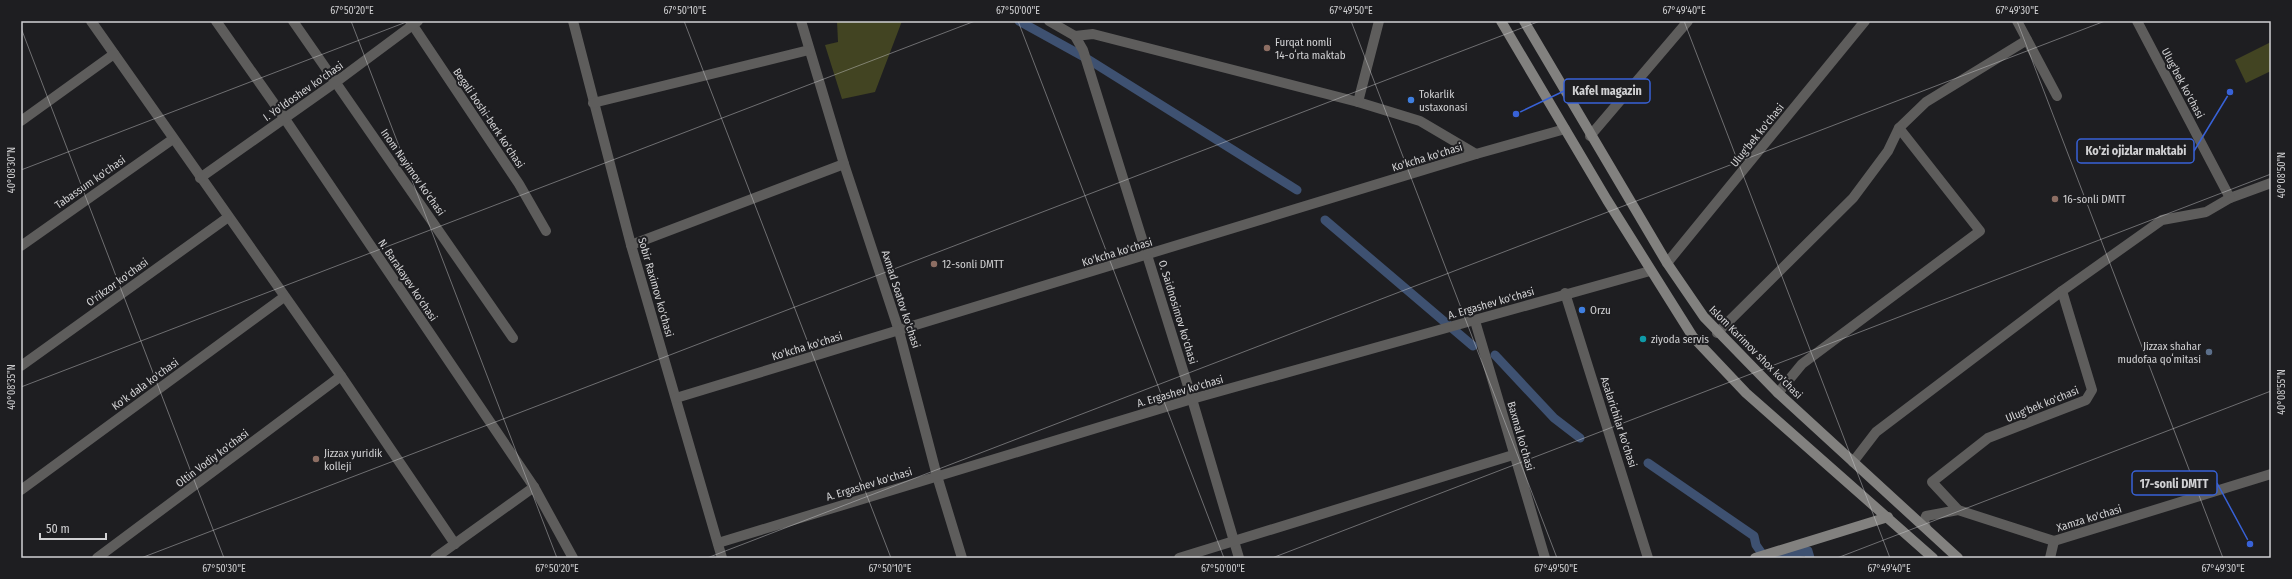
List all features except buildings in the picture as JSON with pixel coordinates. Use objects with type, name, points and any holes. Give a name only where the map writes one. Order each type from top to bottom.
[{"type":"main road","points":[[1501,21],[1650,271],[1693,337],[1746,393],[1934,558]]},
{"type":"main road","name":"Islom Karimov shox ko'chasi","points":[[1524,21],[1590,136],[1667,263],[1695,306],[1717,333],[1778,393],[1958,558]]},
{"type":"main road","points":[[1761,556],[1888,518]]},
{"type":"street","points":[[91,21],[228,218],[341,376],[455,544]]},
{"type":"street","name":"N. Barakayev ko'chasi","points":[[216,21],[285,119],[534,487],[573,558]]},
{"type":"street","name":"Inom Nayimov ko'chasi","points":[[293,21],[513,338]]},
{"type":"street","name":"Sobir Raximov ko'chasi","points":[[573,21],[631,245],[722,558]]},
{"type":"street","name":"Axmad Soatov ko'chasi","points":[[801,21],[844,164],[899,331],[937,476],[962,558]]},
{"type":"street","points":[[1048,21],[1075,36],[1093,34],[1358,102],[1420,121],[1476,154]]},
{"type":"street","points":[[1358,102],[1379,21]]},
{"type":"street","points":[[1590,136],[1688,21]]},
{"type":"street","name":"Ulug'bek ko'chasi","points":[[1667,263],[1865,21]]},
{"type":"street","points":[[2017,21],[2057,96]]},
{"type":"street","name":"Ulug'bek ko'chasi","points":[[2137,21],[2230,198]]},
{"type":"street","name":"I. Yo'ldoshev ko'chasi","points":[[200,178],[336,82],[413,22]]},
{"type":"street","name":"Begali boshi-berk ko'chasi","points":[[413,22],[519,184],[546,231]]},
{"type":"street","name":"O. Saidnosimov ko'chasi","points":[[1075,36],[1084,50],[1192,399],[1239,558]]},
{"type":"street","points":[[1717,333],[1853,198],[1888,151],[1899,128],[1926,102],[2027,40]]},
{"type":"street","points":[[593,103],[809,50]]},
{"type":"street","points":[[21,121],[114,54]]},
{"type":"street","points":[[1778,393],[1802,364],[1980,231],[1899,128]]},
{"type":"street","name":"Ko'kcha ko'chasi","points":[[676,398],[1476,154],[1566,129]]},
{"type":"street","name":"Tabassum ko'chasi","points":[[21,246],[173,139]]},
{"type":"street","points":[[631,245],[844,164]]},
{"type":"street","points":[[1853,462],[1876,432],[2062,291],[2162,220],[2206,212],[2230,198],[2271,183]]},
{"type":"street","name":"O'rikzor ko'chasi","points":[[21,366],[228,218]]},
{"type":"street","name":"A. Ergashev ko'chasi","points":[[718,543],[1192,399],[1475,321],[1566,293],[1650,271]]},
{"type":"street","name":"Ulug'bek ko'chasi","points":[[1958,510],[1932,482],[1988,438],[2086,400],[2090,396],[2092,390],[2062,291]]},
{"type":"street","name":"Asalarichilar ko'chasi","points":[[1566,293],[1648,558]]},
{"type":"street","name":"Ko'k dala ko'chasi","points":[[21,490],[284,297]]},
{"type":"street","name":"Baxmal ko'chasi","points":[[1475,321],[1513,455],[1545,558]]},
{"type":"street","name":"Oltin Vodiy ko'chasi","points":[[96,558],[341,376]]},
{"type":"street","points":[[1179,558],[1513,455]]},
{"type":"street","name":"Xamza ko'chasi","points":[[1926,528],[1926,516],[1958,510],[2054,541],[2271,474]]},
{"type":"street","points":[[435,558],[534,487]]},
{"type":"street","points":[[2050,558],[2054,541]]},
{"type":"green space","points":[[837,21],[902,21],[875,92],[842,99],[825,45],[838,42]]},
{"type":"green space","points":[[2271,42],[2271,71],[2246,83],[2235,60]]},
{"type":"waterway","points":[[1019,21],[1086,58],[1297,190]]},
{"type":"waterway","points":[[1325,220],[1473,346]]},
{"type":"waterway","points":[[1495,355],[1554,418],[1580,438]]},
{"type":"waterway","points":[[1648,463],[1754,536],[1756,545],[1765,558],[1808,551],[1810,558]]},
{"type":"place","name":"Furqat nomli 14-oʻrta maktab","points":[[1267,48]]},
{"type":"place","name":"Ko'zi ojizlar maktabi","points":[[2230,92]]},
{"type":"place","name":"Tokarlik ustaxonasi","points":[[1411,100]]},
{"type":"place","name":"Kafel magazin","points":[[1516,114]]},
{"type":"place","name":"16-sonli DMTT","points":[[2055,199]]},
{"type":"place","name":"12-sonli DMTT","points":[[934,264]]},
{"type":"place","name":"Orzu","points":[[1582,310]]},
{"type":"place","name":"ziyoda servis","points":[[1643,339]]},
{"type":"place","name":"Jizzax shahar mudofaa qoʻmitasi","points":[[2209,352]]},
{"type":"place","name":"Jizzax yuridik kolleji","points":[[316,459]]},
{"type":"place","name":"17-sonli DMTT","points":[[2250,544]]}]
